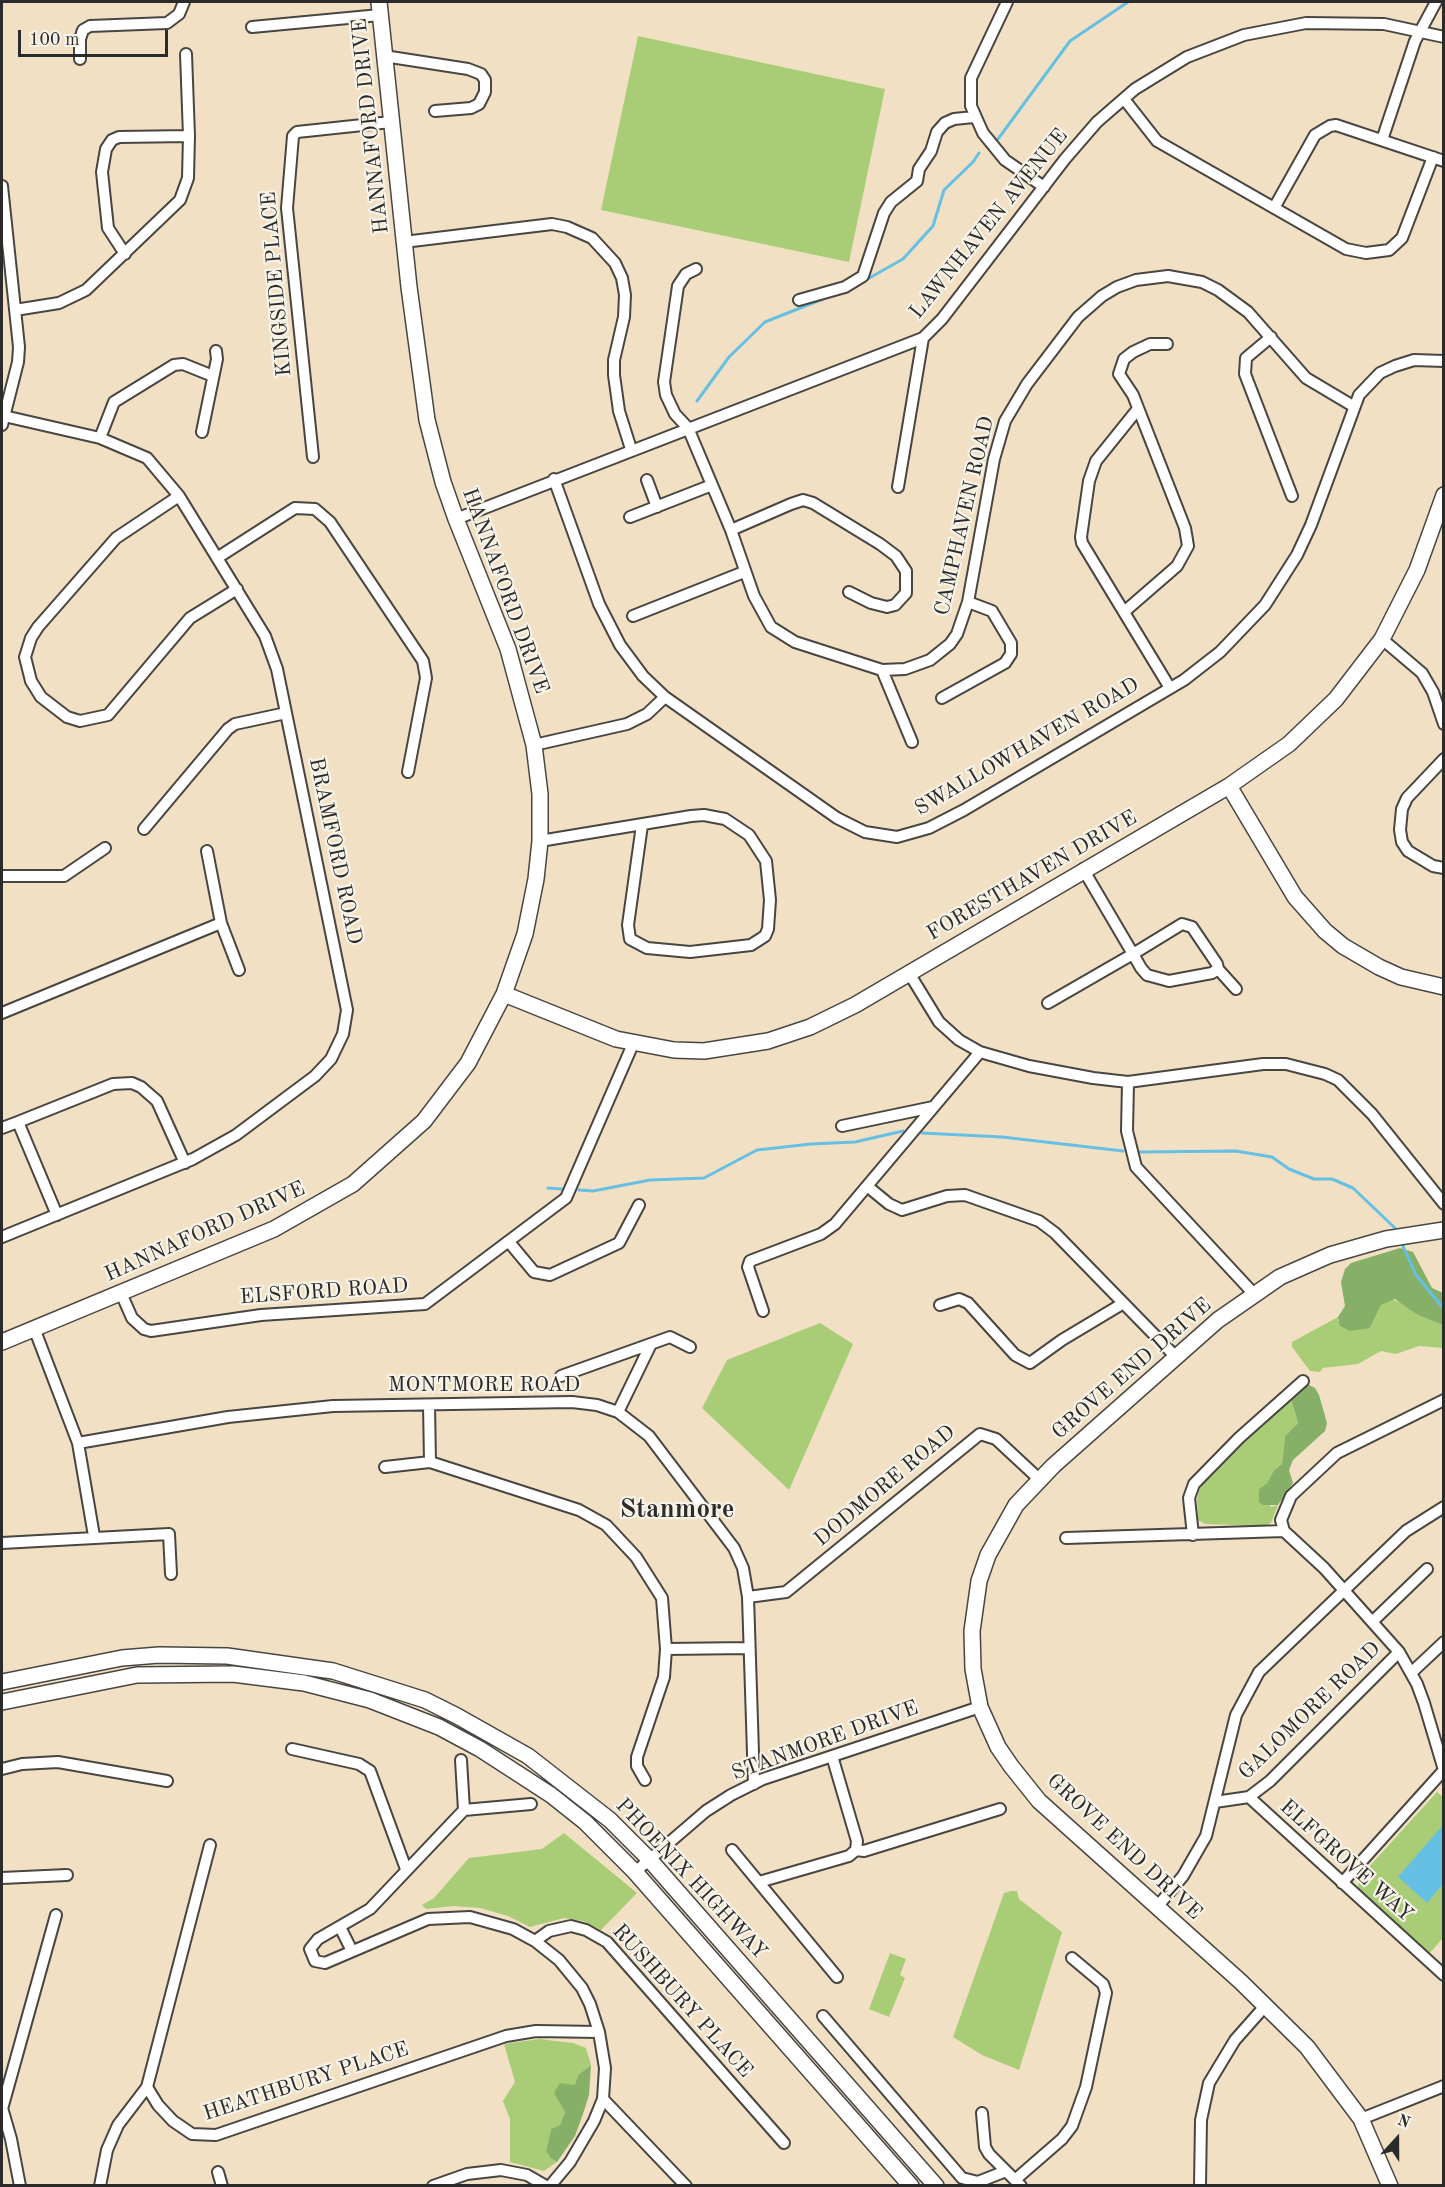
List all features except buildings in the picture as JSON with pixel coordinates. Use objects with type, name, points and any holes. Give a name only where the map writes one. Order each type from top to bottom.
[{"type":"street","points":[[80,59],[80,39],[83,30],[90,26],[167,23],[179,14],[184,2]]},
{"type":"street","points":[[1007,2],[971,78],[970,106],[974,117],[1005,160],[1044,187]]},
{"type":"street","points":[[1382,140],[1420,31],[1436,2]]},
{"type":"street","points":[[252,27],[379,8]]},
{"type":"street","name":"HANNAFORD DRIVE","points":[[2,1342],[274,1229],[353,1184],[424,1121],[468,1063],[504,994],[531,907],[540,841],[540,794],[534,745],[508,649],[456,519],[443,482],[427,420],[404,242],[379,8]]},
{"type":"street","name":"LAWNHAVEN AVENUE","points":[[456,519],[631,449],[923,338],[942,319],[1083,137],[1124,99],[1151,78],[1203,49],[1272,28],[1306,23],[1384,24],[1443,37]]},
{"type":"street","points":[[15,310],[59,303],[75,297],[97,281],[180,200],[188,178],[186,54]]},
{"type":"street","points":[[384,56],[468,69],[481,74],[485,80],[485,92],[479,104],[471,108],[435,111]]},
{"type":"street","points":[[1124,99],[1157,141],[1274,208],[1346,249],[1380,253],[1389,250],[1402,238],[1438,159],[1336,125],[1323,128],[1315,135],[1274,208]]},
{"type":"street","points":[[799,300],[845,286],[863,276],[884,213],[891,202],[917,181],[919,169],[931,151],[937,132],[945,123],[954,119],[974,117]]},
{"type":"street","name":"KINGSIDE PLACE","points":[[313,457],[287,208],[294,136],[297,132],[391,122]]},
{"type":"street","points":[[125,254],[108,228],[102,172],[106,149],[112,140],[119,137],[189,136]]},
{"type":"street","points":[[2,186],[18,362],[3,420]]},
{"type":"street","points":[[404,242],[552,224],[567,227],[592,238],[615,263],[622,278],[625,295],[624,317],[614,360],[614,375],[620,411],[631,449]]},
{"type":"street","name":"CAMPHAVEN ROAD","points":[[696,269],[687,274],[678,286],[664,382],[669,404],[688,428],[731,530],[744,572],[764,616],[780,634],[795,642],[882,670],[917,666],[940,653],[957,634],[968,602],[994,459],[1005,421],[1027,384],[1090,305],[1117,287],[1136,280],[1168,276],[1185,278],[1218,290],[1248,312],[1306,378],[1353,406]]},
{"type":"street","points":[[1271,337],[1246,358],[1245,374],[1292,496]]},
{"type":"street","points":[[898,487],[923,338]]},
{"type":"street","points":[[1124,612],[1177,566],[1188,546],[1185,528],[1133,395],[1119,374],[1124,359],[1144,346],[1167,344]]},
{"type":"street","points":[[202,427],[216,355]]},
{"type":"street","name":"SWALLOWHAVEN ROAD","points":[[554,479],[609,624],[620,645],[643,676],[665,697],[837,818],[865,832],[897,837],[928,828],[956,814],[1170,688],[1198,670],[1240,634],[1278,587],[1311,525],[1353,406],[1367,384],[1380,373],[1414,360],[1443,361]]},
{"type":"street","points":[[100,438],[114,402],[174,365],[183,364],[213,376]]},
{"type":"street","points":[[1137,410],[1096,461],[1081,528],[1082,543],[1170,688]]},
{"type":"street","name":"BRAMFORD ROAD","points":[[2,1238],[185,1163],[236,1135],[315,1076],[331,1059],[339,1046],[346,1021],[342,978],[286,713],[273,656],[265,636],[179,496],[147,458],[100,438],[3,420]]},
{"type":"street","points":[[647,480],[657,507]]},
{"type":"street","points":[[630,518],[712,485]]},
{"type":"street","name":"FORESTHAVEN DRIVE","points":[[504,994],[594,1032],[633,1044],[674,1050],[704,1051],[768,1041],[831,1017],[1228,786],[1289,744],[1317,718],[1356,675],[1382,639],[1417,570],[1443,495]]},
{"type":"street","points":[[179,496],[116,538],[38,627],[31,638],[25,657],[31,681],[41,697],[67,717],[80,721],[108,715],[190,618],[237,590]]},
{"type":"street","points":[[731,530],[803,500],[813,503],[880,544],[896,556],[906,571],[906,593],[896,605],[887,607],[871,603],[849,592]]},
{"type":"street","points":[[217,558],[295,508],[315,509],[330,522],[423,661],[426,678],[408,772]]},
{"type":"street","points":[[633,616],[744,572]]},
{"type":"street","points":[[942,698],[1005,663],[1011,654],[1011,643],[992,611],[968,602]]},
{"type":"street","points":[[1382,639],[1422,673],[1433,692],[1443,724]]},
{"type":"street","points":[[882,670],[912,742]]},
{"type":"street","points":[[534,745],[627,724],[647,714],[665,697]]},
{"type":"street","points":[[144,829],[228,729],[235,724],[286,713]]},
{"type":"street","points":[[1443,759],[1407,798],[1402,809],[1400,830],[1402,842],[1408,851],[1433,866],[1443,868]]},
{"type":"street","points":[[1228,786],[1295,897],[1325,931],[1343,946],[1379,967],[1401,977],[1443,987]]},
{"type":"street","points":[[540,841],[704,815],[725,819],[749,835],[766,861],[769,873],[769,920],[765,936],[751,945],[735,949],[690,952],[647,948],[630,939],[628,926],[642,825]]},
{"type":"street","points":[[2,876],[64,876],[105,848]]},
{"type":"street","points":[[207,851],[220,923],[239,970]]},
{"type":"street","points":[[1083,869],[1144,972],[1156,980],[1192,978],[1218,969]]},
{"type":"street","points":[[2,1012],[220,923]]},
{"type":"street","points":[[1048,1003],[1185,924],[1195,930],[1218,969],[1236,989]]},
{"type":"street","points":[[909,973],[939,1022],[960,1040],[980,1052],[1029,1066],[1128,1082],[1159,1080],[1263,1064],[1286,1064],[1325,1074],[1338,1080],[1372,1114],[1443,1204]]},
{"type":"street","name":"ELSFORD ROAD","points":[[121,1293],[132,1318],[144,1329],[151,1331],[261,1315],[416,1305],[430,1300],[561,1203],[568,1194],[633,1044]]},
{"type":"street","points":[[763,1311],[748,1267],[750,1261],[828,1229],[980,1052]]},
{"type":"street","points":[[1128,1082],[1126,1131],[1136,1167],[1254,1294]]},
{"type":"street","points":[[2,1128],[113,1084],[132,1083],[141,1087],[157,1101],[185,1163]]},
{"type":"street","points":[[842,1126],[933,1107]]},
{"type":"street","points":[[18,1122],[57,1215]]},
{"type":"street","points":[[867,1186],[889,1204],[902,1210],[916,1208],[947,1196],[965,1195],[1039,1221],[1055,1233],[1176,1357]]},
{"type":"street","points":[[509,1242],[534,1272],[550,1275],[619,1244],[639,1205]]},
{"type":"street","name":"GROVE END DRIVE","points":[[1390,2186],[1361,2119],[1331,2076],[1266,2006],[1035,1796],[998,1747],[980,1707],[972,1656],[973,1609],[979,1581],[1004,1524],[1039,1479],[1218,1320],[1254,1294],[1306,1265],[1357,1246],[1443,1230]]},
{"type":"street","points":[[940,1305],[959,1299],[969,1303],[1015,1355],[1030,1363],[1062,1340],[1122,1304]]},
{"type":"street","points":[[34,1328],[78,1443],[94,1536]]},
{"type":"street","points":[[561,1376],[670,1337],[690,1347]]},
{"type":"street","points":[[618,1412],[651,1344]]},
{"type":"street","points":[[1193,1535],[1189,1498],[1194,1484],[1239,1438],[1303,1381]]},
{"type":"street","points":[[1066,1538],[1284,1532],[1282,1513],[1291,1496],[1337,1453],[1443,1400]]},
{"type":"street","name":"MONTMORE ROAD","points":[[78,1443],[272,1411],[333,1406],[579,1402],[618,1412],[649,1436],[734,1548],[743,1568],[748,1598],[754,1784]]},
{"type":"street","points":[[429,1405],[430,1462]]},
{"type":"street","name":"DODMORE ROAD","points":[[748,1598],[786,1592],[980,1434],[996,1439],[1039,1479]]},
{"type":"street","points":[[385,1467],[430,1462],[579,1510],[606,1525],[636,1557],[660,1593],[666,1649],[664,1677],[637,1757],[637,1766],[645,1780]]},
{"type":"street","points":[[1157,1907],[1183,1876],[1211,1823],[1230,1732],[1246,1694],[1259,1672],[1406,1531],[1443,1507]]},
{"type":"street","name":"GALOMORE ROAD","points":[[1284,1532],[1344,1590],[1399,1652],[1424,1703],[1443,1770]]},
{"type":"street","points":[[2,1543],[94,1536],[169,1534],[171,1574]]},
{"type":"street","name":"GALOMORE ROAD","points":[[1373,1621],[1427,1569]]},
{"type":"street","points":[[1411,1673],[1443,1642]]},
{"type":"street","points":[[666,1649],[749,1648]]},
{"type":"street","name":"GALOMORE ROAD","points":[[1249,1797],[1270,1781],[1399,1652]]},
{"type":"street","name":"PHOENIX HIGHWAY","points":[[2,1682],[86,1664],[159,1655],[228,1656],[333,1671],[425,1700],[519,1751],[588,1801],[649,1859],[936,2186]]},
{"type":"street","name":"PHOENIX HIGHWAY","points":[[2,1702],[105,1680],[166,1673],[232,1674],[337,1691],[405,1712],[439,1727],[516,1770],[585,1822],[635,1872],[911,2186]]},
{"type":"street","name":"STANMORE DRIVE","points":[[635,1872],[706,1811],[754,1784],[980,1707]]},
{"type":"street","points":[[292,1749],[359,1764],[370,1771],[406,1869]]},
{"type":"street","points":[[759,1882],[849,1856],[856,1850],[857,1842],[832,1756]]},
{"type":"street","points":[[461,1760],[464,1810]]},
{"type":"street","points":[[2,1769],[22,1764],[58,1762],[167,1781]]},
{"type":"street","points":[[1342,1883],[1443,1770]]},
{"type":"street","name":"ELFGROVE WAY","points":[[1215,1802],[1249,1797],[1443,1976]]},
{"type":"street","points":[[433,2186],[467,2174],[501,2170],[527,2175],[548,2186],[580,2147],[603,2099],[605,2068],[599,2032],[582,1988],[559,1960],[535,1941],[492,1922],[449,1916],[411,1925],[325,1963],[315,1961],[310,1955],[312,1944],[370,1909],[464,1810],[531,1804]]},
{"type":"street","points":[[856,1850],[864,1851],[1000,1809]]},
{"type":"street","points":[[100,2186],[107,2150],[118,2125],[147,2087],[210,1845]]},
{"type":"street","points":[[732,1850],[837,1977]]},
{"type":"street","points":[[2,1878],[67,1875]]},
{"type":"street","points":[[20,2186],[2,2108],[56,1915]]},
{"type":"street","name":"RUSHBURY PLACE","points":[[535,1941],[549,1930],[571,1926],[586,1930],[607,1942],[784,2143]]},
{"type":"street","points":[[340,1927],[352,1951]]},
{"type":"street","points":[[982,2114],[989,2154],[1018,2182],[1062,2139],[1072,2126],[1086,2087],[1106,1993],[1103,1984],[1072,1958]]},
{"type":"street","points":[[1200,2186],[1202,2120],[1209,2083],[1235,2040],[1266,2006]]},
{"type":"street","points":[[823,2016],[962,2178],[978,2182],[1006,2171]]},
{"type":"street","name":"HEATHBURY PLACE","points":[[147,2087],[158,2105],[182,2128],[199,2136],[216,2135],[506,2036],[536,2031],[599,2032]]},
{"type":"street","points":[[1361,2119],[1443,2086]]},
{"type":"street","points":[[603,2099],[686,2186]]},
{"type":"street","points":[[218,2172],[222,2186]]},
{"type":"green space","points":[[638,36],[885,89],[849,262],[601,210]]},
{"type":"green space","points":[[1400,1248],[1413,1252],[1432,1288],[1443,1293],[1443,1325],[1416,1314],[1395,1299],[1381,1305],[1370,1328],[1350,1331],[1340,1326],[1338,1317],[1345,1306],[1341,1282],[1345,1269],[1351,1263]]},
{"type":"green space","points":[[1390,1299],[1403,1303],[1416,1314],[1442,1323],[1443,1348],[1419,1346],[1396,1354],[1381,1351],[1358,1364],[1323,1368],[1320,1372],[1310,1371],[1292,1347],[1292,1342],[1338,1317],[1338,1321],[1370,1328],[1381,1305]]},
{"type":"green space","points":[[820,1323],[853,1344],[789,1490],[702,1408],[727,1360]]},
{"type":"green space","points":[[1307,1384],[1315,1388],[1319,1395],[1327,1423],[1325,1431],[1293,1460],[1289,1470],[1293,1483],[1278,1505],[1263,1505],[1259,1502],[1259,1489],[1267,1483],[1274,1470],[1282,1464],[1285,1436],[1298,1423],[1291,1399]]},
{"type":"green space","points":[[1291,1399],[1298,1423],[1285,1436],[1282,1464],[1274,1470],[1267,1483],[1259,1489],[1271,1507],[1278,1505],[1271,1523],[1262,1526],[1205,1524],[1198,1520],[1197,1499],[1200,1488],[1209,1475]]},
{"type":"green space","points":[[1437,1792],[1443,1797],[1443,1938],[1428,1955],[1358,1889],[1358,1879]]},
{"type":"green space","points":[[564,1833],[637,1893],[601,1930],[583,1921],[564,1918],[530,1927],[508,1916],[480,1908],[453,1906],[426,1909],[422,1905],[434,1898],[469,1858],[542,1849]]},
{"type":"green space","points":[[1017,1891],[1019,1899],[1062,1932],[1019,2070],[982,2055],[953,2037],[1004,1893]]},
{"type":"green space","points":[[890,1953],[906,1959],[900,1975],[905,1978],[889,2017],[869,2009]]},
{"type":"green space","points":[[539,2039],[573,2043],[586,2048],[591,2065],[578,2075],[575,2086],[555,2093],[565,2112],[560,2125],[551,2129],[546,2151],[550,2158],[557,2162],[544,2171],[510,2162],[510,2119],[503,2101],[515,2082],[504,2044]]},
{"type":"green space","points":[[591,2065],[589,2095],[583,2114],[575,2136],[557,2162],[550,2158],[546,2151],[551,2129],[560,2125],[565,2112],[554,2093],[560,2083],[575,2085],[578,2075]]},
{"type":"water","points":[[1443,1825],[1443,1884],[1427,1903],[1398,1877]]},
{"type":"waterway","points":[[998,139],[1070,41],[1128,2]]},
{"type":"waterway","points":[[864,281],[903,259],[933,226],[944,190],[973,162],[979,153]]},
{"type":"waterway","points":[[697,401],[729,357],[765,322],[828,297]]},
{"type":"waterway","points":[[579,1190],[593,1191],[650,1180],[704,1178],[757,1150],[855,1142],[903,1131]]},
{"type":"waterway","points":[[922,1133],[1002,1137],[1123,1151]]},
{"type":"waterway","points":[[1139,1152],[1236,1151],[1272,1157],[1289,1169],[1314,1179],[1332,1179],[1353,1188],[1396,1229]]},
{"type":"waterway","points":[[548,1188],[562,1189]]},
{"type":"waterway","points":[[1403,1246],[1416,1275],[1444,1309]]},
{"type":"district","name":"Stanmore","points":[[677,1510]]}]
